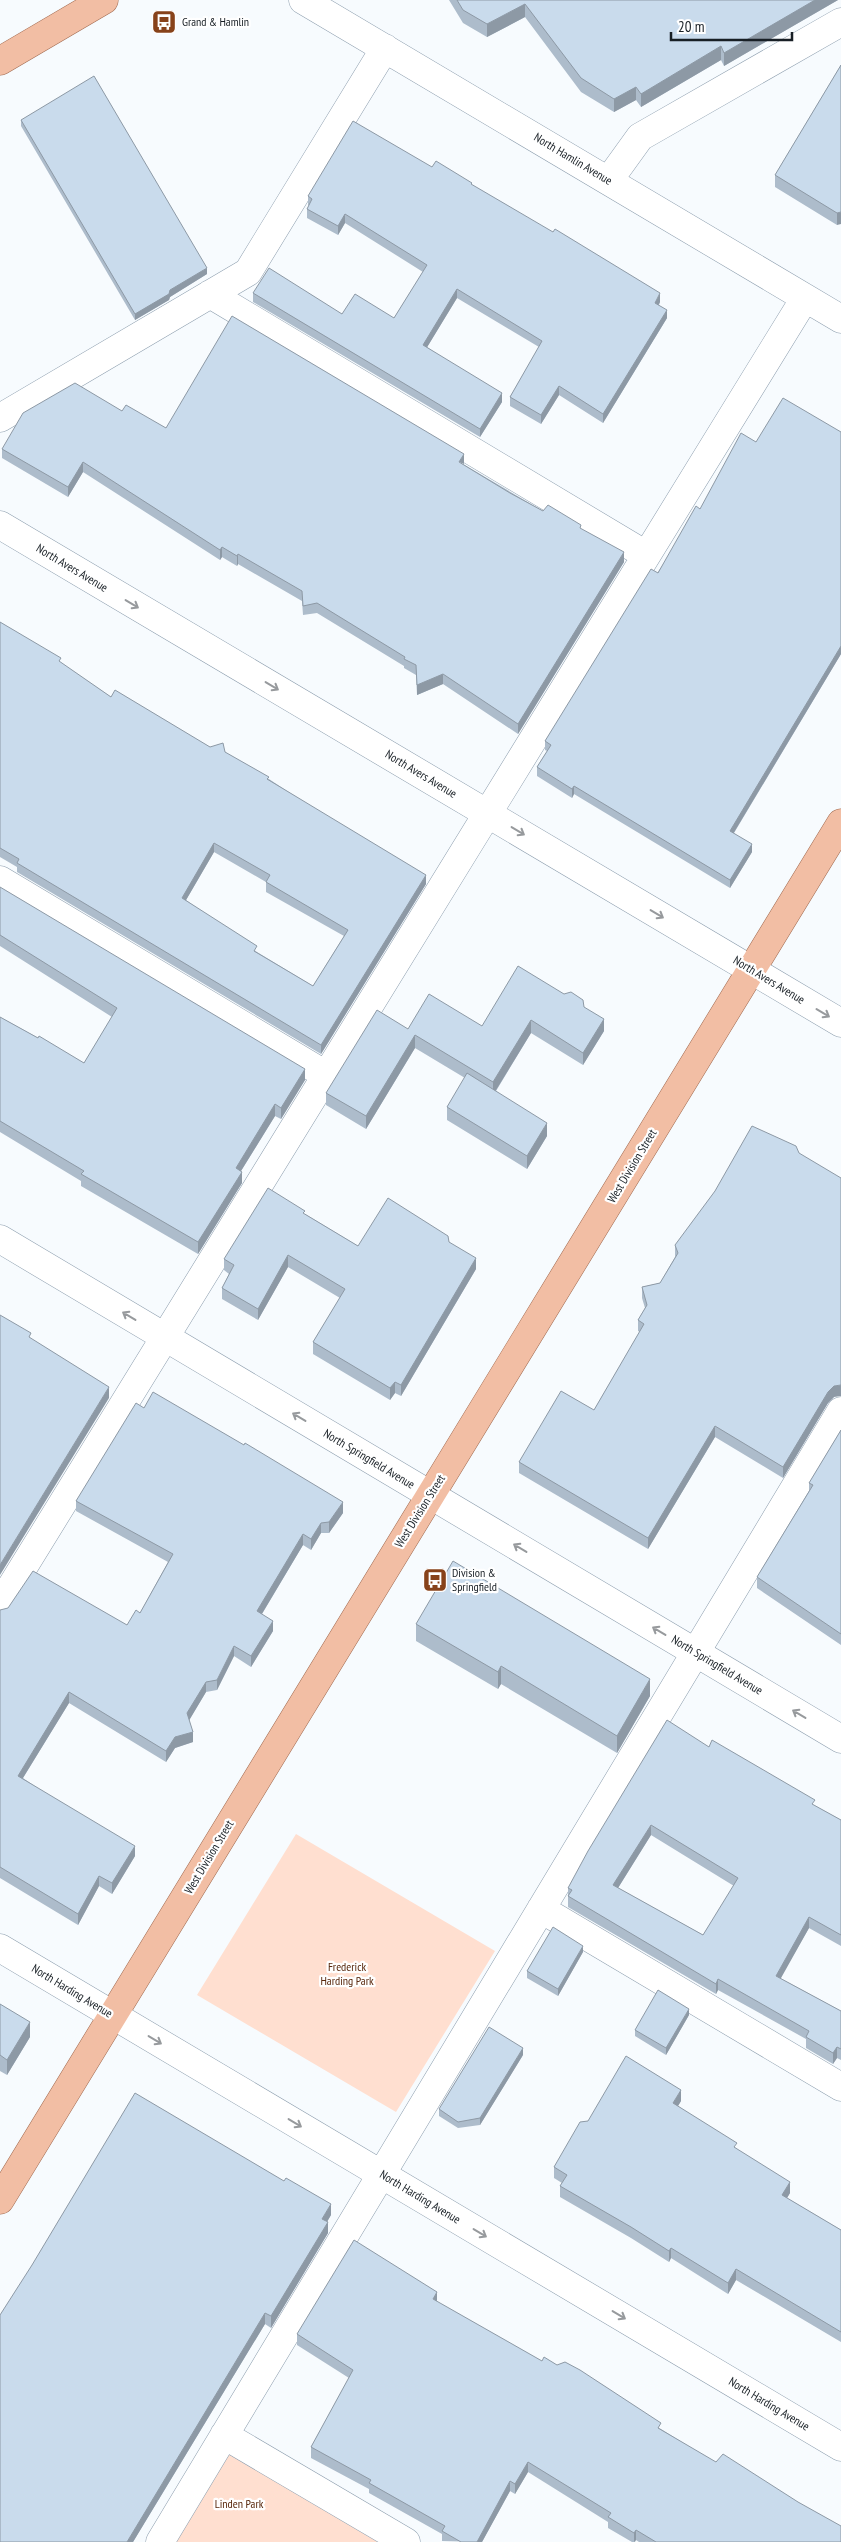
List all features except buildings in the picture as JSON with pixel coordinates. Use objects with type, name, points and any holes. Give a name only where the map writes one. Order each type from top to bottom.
[{"type":"main road","points":[[0,61],[104,0]]},
{"type":"main road","name":"West Division Street","points":[[0,2200],[841,823]]},
{"type":"street","name":"North Hamlin Avenue","points":[[303,0],[841,319]]},
{"type":"street","points":[[609,180],[640,137],[841,22]]},
{"type":"street","points":[[0,418],[248,272],[386,48]]},
{"type":"street","points":[[210,294],[646,555]]},
{"type":"street","points":[[3,1595],[165,1337],[805,298]]},
{"type":"street","name":"North Avers Avenue","points":[[0,525],[841,1023]]},
{"type":"street","points":[[0,880],[326,1075]]},
{"type":"street","name":"North Springfield Avenue","points":[[0,1239],[841,1738]]},
{"type":"street","points":[[160,2542],[841,1411]]},
{"type":"street","points":[[541,1909],[841,2087]]},
{"type":"street","name":"North Harding Avenue","points":[[0,1948],[841,2447]]},
{"type":"street","points":[[224,2435],[406,2542]]},
{"type":"green space","name":"Frederick Harding Park","points":[[296,1834],[495,1951],[396,2112],[197,1995]]},
{"type":"green space","name":"Linden Park","points":[[226,2452],[378,2542],[173,2542]]},
{"type":"place","name":"Grand & Hamlin","points":[[164,22]]},
{"type":"place","name":"Division & Springfield","points":[[435,1580]]}]
